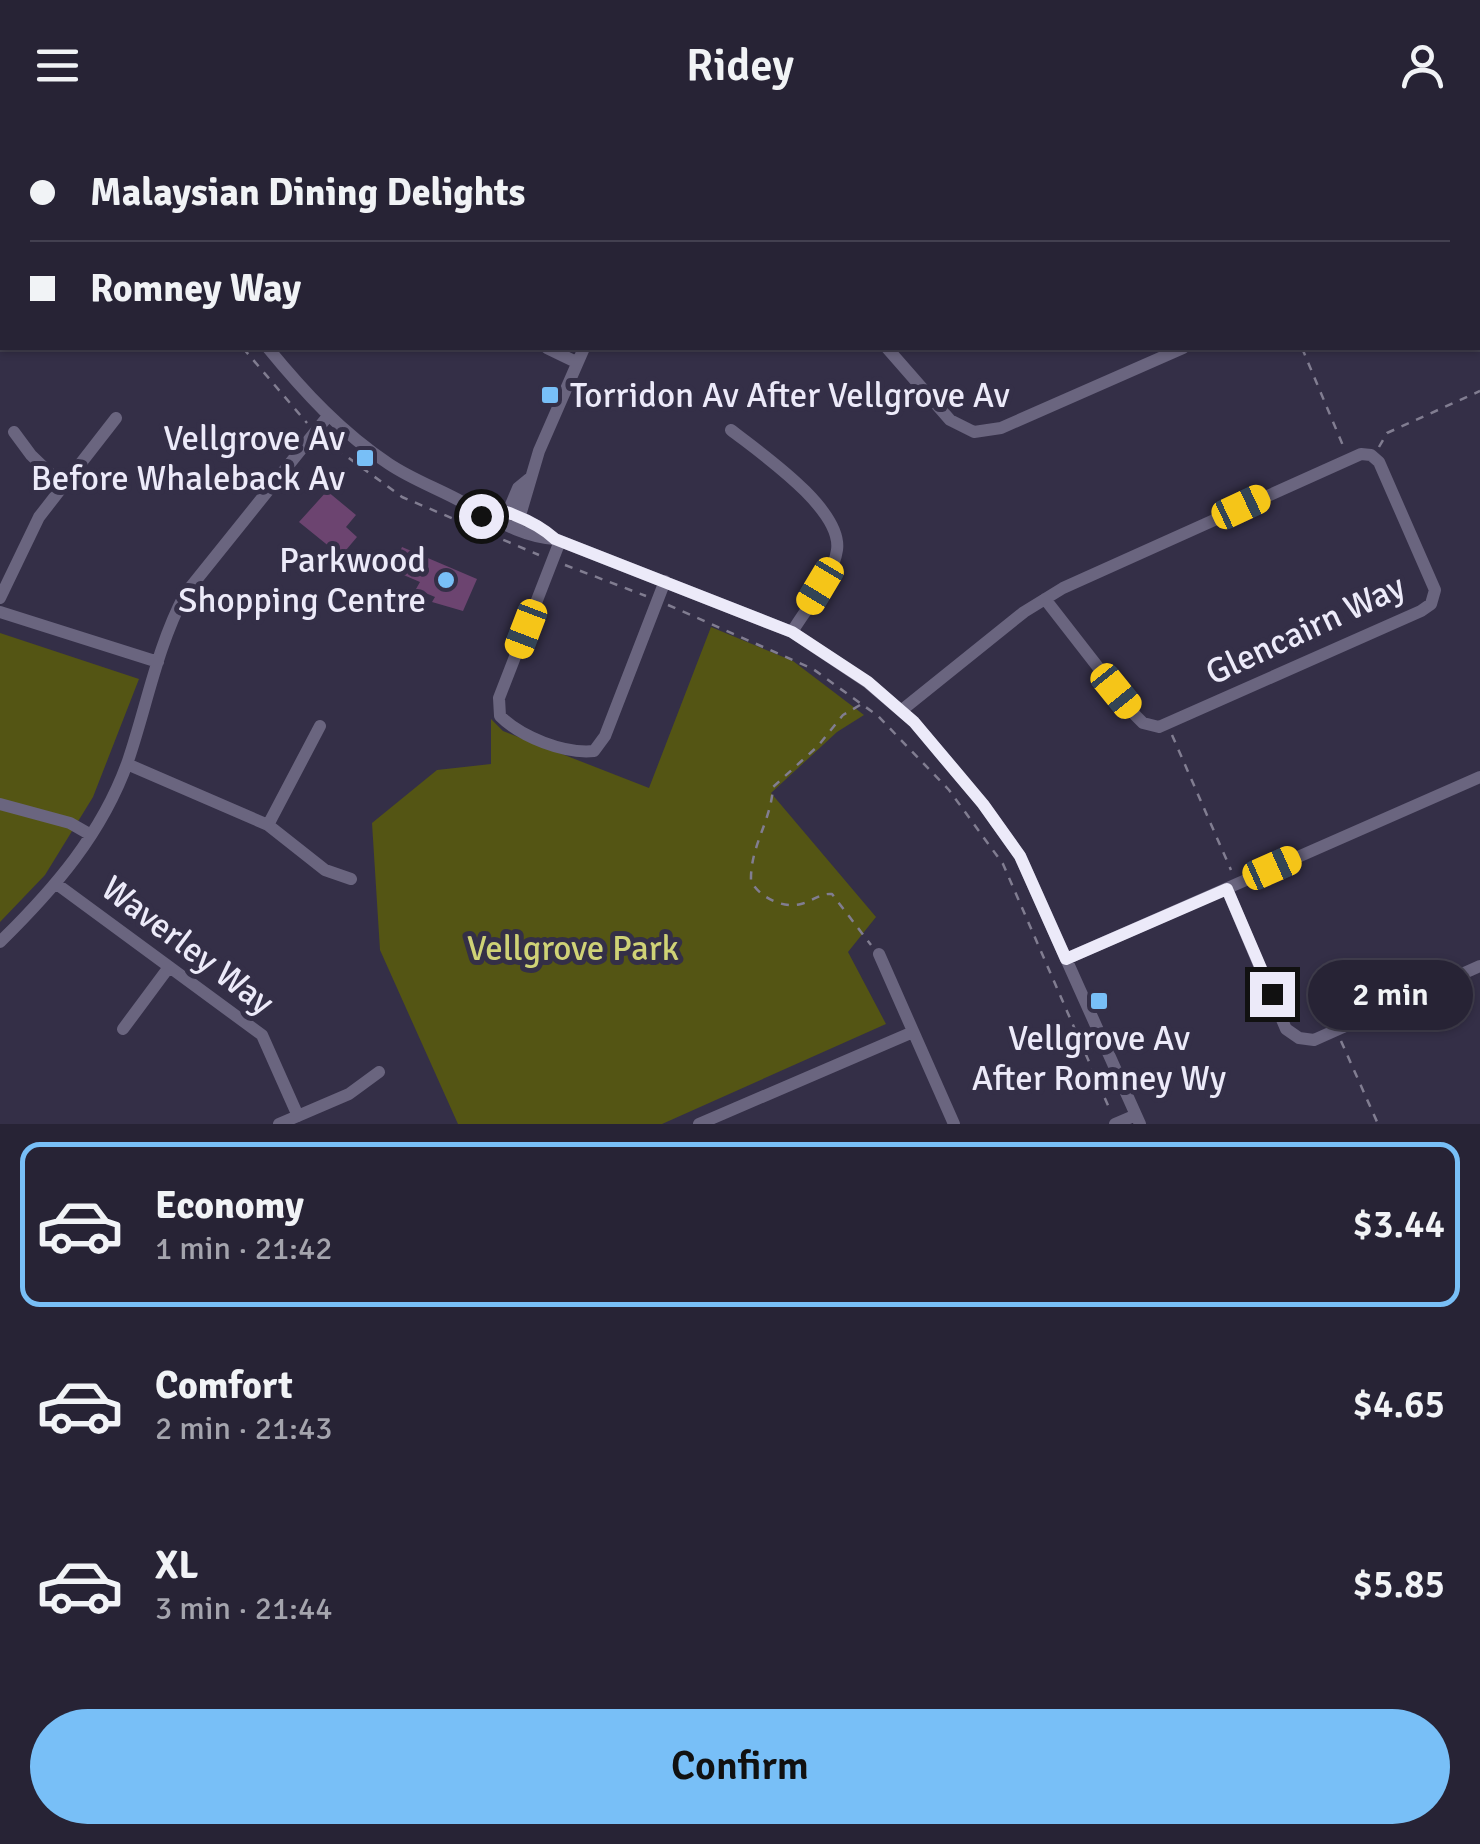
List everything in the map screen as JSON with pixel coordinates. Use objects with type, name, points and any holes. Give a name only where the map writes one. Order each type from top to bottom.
[{"type":"street","points":[[270,350],[328,416],[390,464],[467,504],[481,516],[511,522],[540,538],[558,540],[792,632],[835,658],[902,710],[983,804],[1020,856],[1138,1120],[1116,1124]]},
{"type":"street","points":[[551,350],[576,362]]},
{"type":"street","points":[[511,522],[518,488],[528,479],[583,350]]},
{"type":"street","points":[[889,350],[950,420],[974,432],[1001,428],[1178,350]]},
{"type":"street","points":[[0,942],[58,885],[91,836],[126,764],[170,624],[186,594],[328,416]]},
{"type":"street","points":[[0,598],[39,518],[116,418]]},
{"type":"street","points":[[730,430],[792,479],[835,529],[838,546],[834,564],[792,632]]},
{"type":"street","points":[[14,432],[31,455],[62,484]]},
{"type":"street","points":[[902,710],[1044,599],[1348,458],[1373,456]]},
{"type":"street","name":"Glencairn Way","points":[[1168,725],[1431,604],[1435,584],[1373,456]]},
{"type":"street","points":[[558,540],[499,698],[500,716],[512,728],[576,753],[594,751],[605,736],[665,580]]},
{"type":"street","points":[[1044,599],[1136,716],[1151,727],[1168,725]]},
{"type":"street","points":[[0,612],[158,662]]},
{"type":"street","points":[[268,825],[320,726]]},
{"type":"street","points":[[126,764],[268,825],[325,870],[350,879]]},
{"type":"street","points":[[1066,959],[1480,776]]},
{"type":"street","points":[[0,804],[70,823],[91,836]]},
{"type":"street","name":"Waverley Way","points":[[58,885],[262,1035],[298,1116]]},
{"type":"street","points":[[1232,886],[1286,1028],[1299,1038],[1314,1040],[1480,966]]},
{"type":"street","points":[[879,954],[954,1124]]},
{"type":"street","points":[[122,1029],[170,967]]},
{"type":"street","points":[[698,1124],[912,1032]]},
{"type":"street","points":[[279,1124],[349,1094],[379,1072]]},
{"type":"path","points":[[245,350],[314,430],[402,496],[485,535],[658,601],[813,669],[899,736],[948,790],[1003,864],[1116,1124]]},
{"type":"path","points":[[1303,350],[1348,458]]},
{"type":"path","points":[[1373,456],[1387,433],[1480,391]]},
{"type":"path","points":[[861,704],[843,715],[818,746],[773,787],[773,809],[758,839],[752,880],[764,896],[784,904],[804,904],[826,893],[838,897],[879,954]]},
{"type":"path","points":[[1168,725],[1232,886]]},
{"type":"path","points":[[1336,1030],[1378,1124]]},
{"type":"green space","name":"Vellgrove Park","points":[[711,627],[793,661],[864,715],[837,732],[771,793],[876,917],[848,952],[886,1024],[662,1124],[458,1124],[380,950],[372,823],[437,770],[491,764],[491,719],[503,731],[649,788]]},
{"type":"green space","points":[[0,633],[139,679],[93,797],[45,875],[0,922]]},
{"type":"building","points":[[327,491],[356,515],[346,527],[357,537],[341,556],[299,522]]},
{"type":"building","name":"Parkwood Shopping Centre","points":[[402,547],[477,579],[463,611],[432,602],[435,597],[416,589],[420,582],[392,570]]},
{"type":"place","name":"Torridon Av After Vellgrove Av","points":[[550,395]]},
{"type":"place","name":"Vellgrove Av Before Whaleback Av","points":[[365,458]]},
{"type":"place","name":"Parkwood Shopping Centre","points":[[446,580]]},
{"type":"place","name":"Vellgrove Av After Romney Wy","points":[[1099,1001]]},
{"type":"route","points":[[481,516],[467,504],[486,506],[544,529],[555,539],[792,632],[868,682],[914,722],[983,804],[1033,879],[1066,959],[1227,889],[1272,994]]}]
